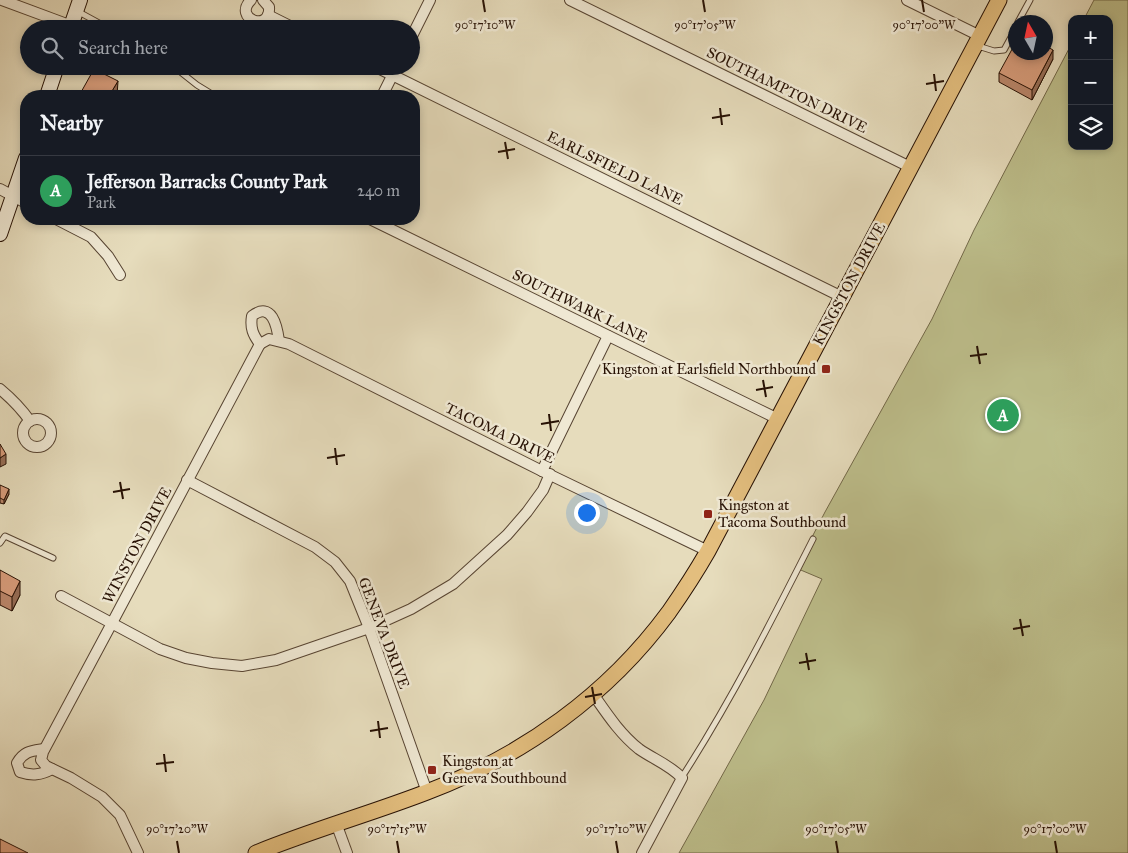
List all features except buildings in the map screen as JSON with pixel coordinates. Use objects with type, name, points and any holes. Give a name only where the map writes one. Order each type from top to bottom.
[{"type":"main road","name":"KINGSTON DRIVE","points":[[256,853],[427,792],[471,774],[522,747],[562,720],[593,694],[615,674],[652,634],[684,590],[708,551],[999,0]]},
{"type":"main road","points":[[73,20],[78,5]]},
{"type":"main road","points":[[49,90],[54,75]]},
{"type":"main road","points":[[0,234],[20,176]]},
{"type":"street","points":[[2,0],[53,20]]},
{"type":"street","points":[[251,0],[246,10],[248,18],[252,20]]},
{"type":"street","points":[[263,20],[268,15],[269,7],[264,0]]},
{"type":"street","points":[[420,20],[430,0]]},
{"type":"street","name":"SOUTHAMPTON DRIVE","points":[[570,0],[910,167]]},
{"type":"street","points":[[906,0],[978,41]]},
{"type":"street","points":[[268,15],[278,20]]},
{"type":"street","points":[[385,90],[393,75]]},
{"type":"street","name":"EARLSFIELD LANE","points":[[403,75],[842,297]]},
{"type":"street","points":[[0,189],[20,200]]},
{"type":"street","points":[[68,225],[91,237],[108,256],[120,275]]},
{"type":"street","name":"SOUTHWARK LANE","points":[[382,225],[778,419]]},
{"type":"street","points":[[263,311],[268,313],[274,319],[279,341],[269,339],[260,344],[253,334],[252,316],[263,311]]},
{"type":"street","points":[[62,596],[160,649],[186,658],[242,666],[276,660],[369,628],[411,609],[453,584],[507,535],[544,490],[546,472],[608,336]]},
{"type":"street","name":"TACOMA DRIVE","points":[[279,341],[289,344],[708,551]]},
{"type":"street","name":"WINSTON DRIVE","points":[[52,769],[46,766],[42,760],[44,749],[260,344]]},
{"type":"street","points":[[0,390],[12,398],[30,421]]},
{"type":"street","name":"GENEVA DRIVE","points":[[187,480],[315,547],[335,562],[350,581],[369,628],[427,792]]},
{"type":"street","points":[[593,694],[618,730],[639,749],[676,771],[682,778],[642,853]]},
{"type":"street","points":[[44,749],[21,756],[16,763],[20,772],[29,775],[43,774],[52,769],[102,797],[120,815],[138,853]]},
{"type":"street","points":[[336,824],[347,853]]},
{"type":"lane","points":[[1022,15],[1030,0]]},
{"type":"lane","points":[[78,5],[98,20]]},
{"type":"lane","points":[[978,41],[994,51],[1004,50],[1008,43]]},
{"type":"lane","points":[[184,75],[205,90]]},
{"type":"lane","points":[[0,543],[5,536],[53,558]]},
{"type":"lane","points":[[682,778],[756,651],[813,539]]},
{"type":"green space","points":[[1094,0],[1128,0],[1128,853],[679,853],[764,700],[822,579],[796,568],[932,319],[974,230],[1068,51],[1068,150],[1113,150],[1113,15],[1086,15]]},
{"type":"place","name":"Kingston at Earlsfield Northbound","points":[[826,369]]},
{"type":"place","name":"Jefferson Barracks County Park","points":[[1003,415]]},
{"type":"place","name":"Kingston at Tacoma Southbound","points":[[708,514]]},
{"type":"place","name":"Kingston at Geneva Southbound","points":[[432,770]]}]
